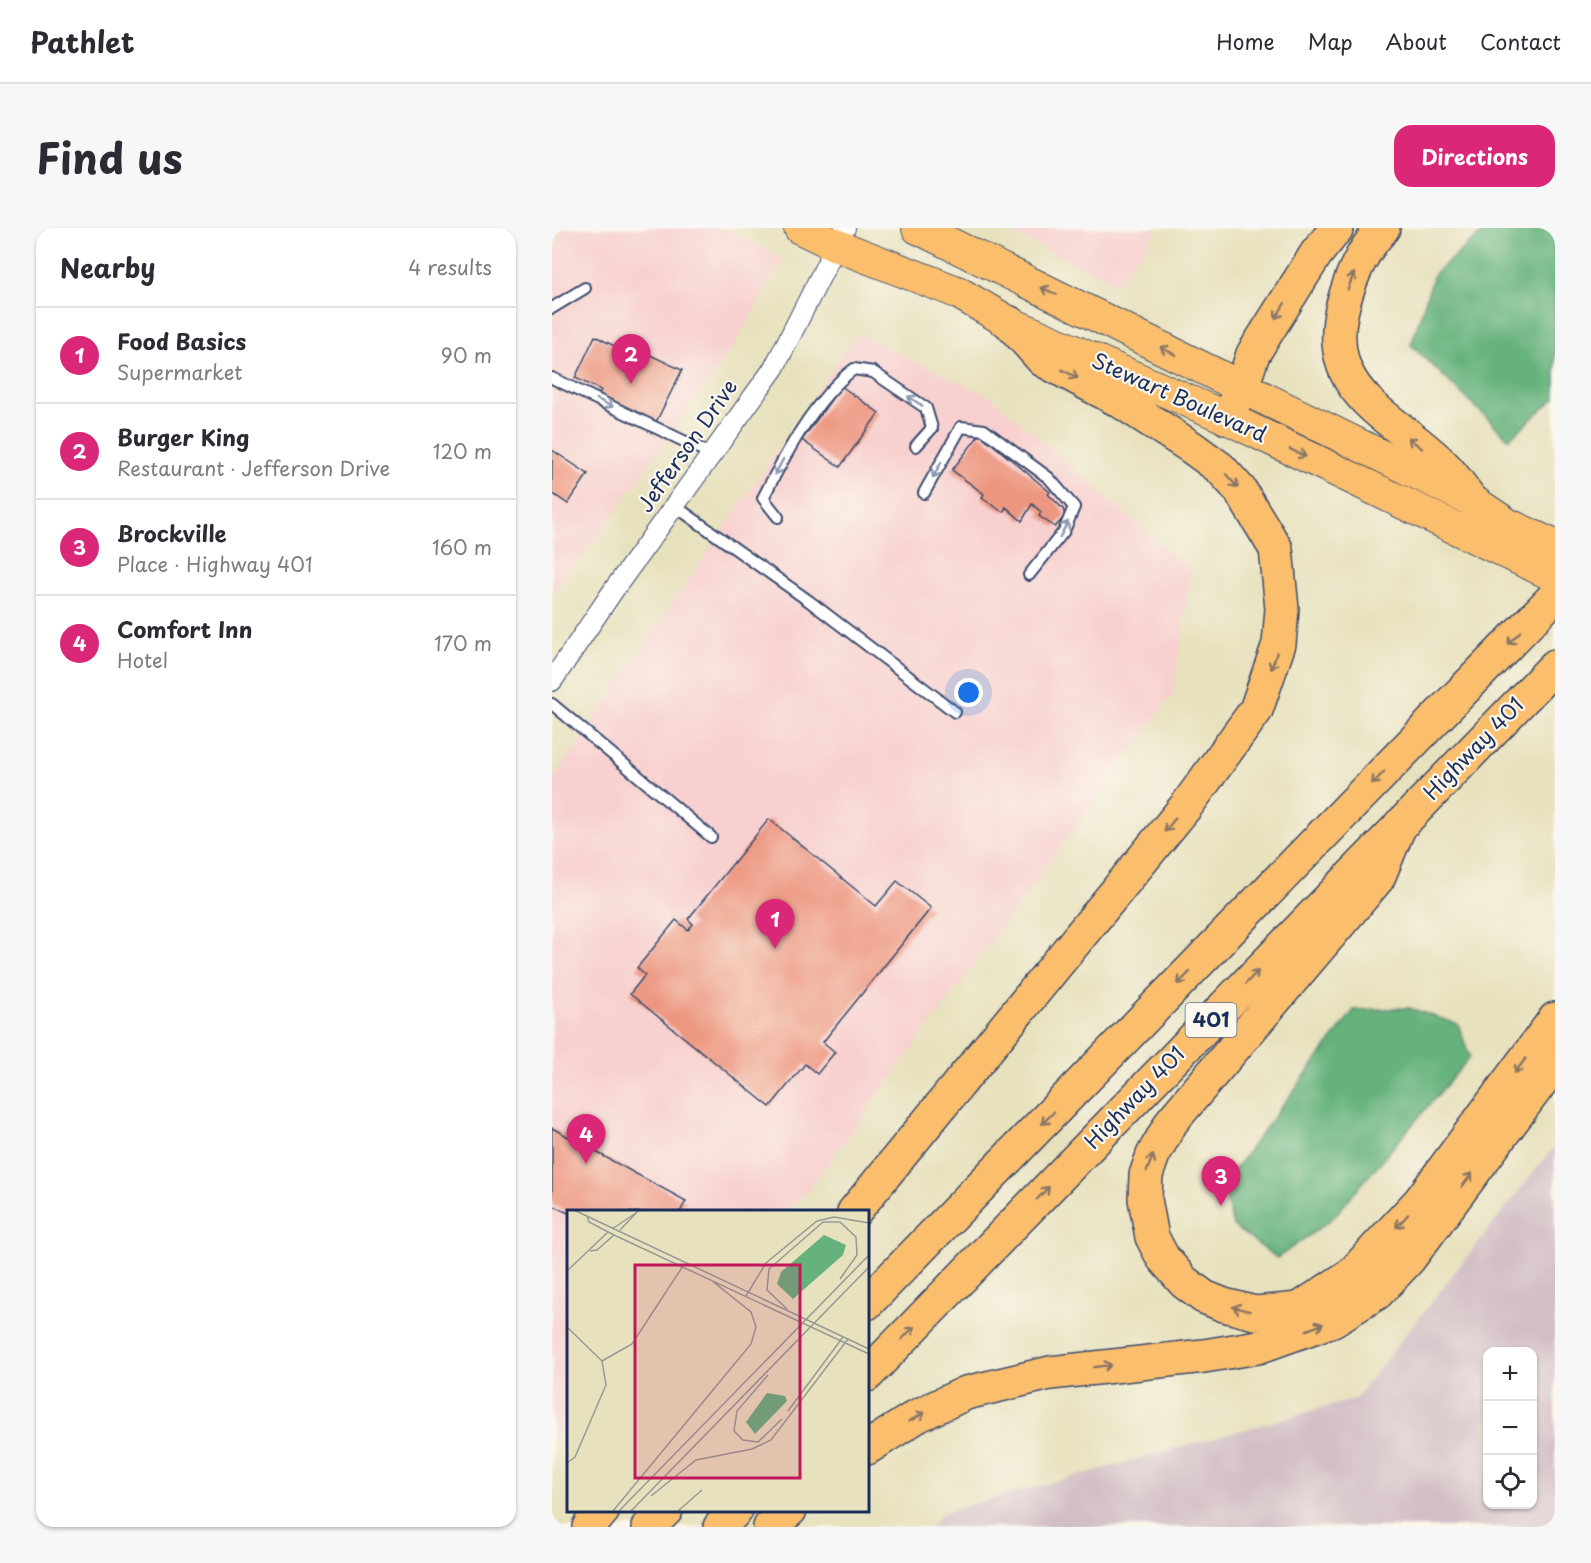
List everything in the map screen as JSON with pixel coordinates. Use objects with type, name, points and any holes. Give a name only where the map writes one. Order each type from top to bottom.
[{"type":"highway","points":[[1227,418],[1242,387],[1253,354],[1316,254],[1337,228]]},
{"type":"highway","points":[[1383,228],[1362,254],[1347,289],[1340,318],[1338,348],[1349,381],[1374,410],[1445,467],[1471,500]]},
{"type":"highway","points":[[856,1210],[1187,805],[1256,710],[1279,644],[1282,609],[1276,549],[1240,490],[1220,468],[1183,441],[1120,401],[1043,360],[1010,323]]},
{"type":"highway","name":"401","points":[[868,1302],[1555,596]]},
{"type":"highway","name":"Highway 401","points":[[868,1374],[1555,666]]},
{"type":"highway","points":[[1400,825],[1378,878],[1172,1121],[1153,1155],[1146,1175],[1145,1199],[1152,1237],[1163,1258],[1184,1282],[1204,1297],[1256,1313],[1299,1309],[1352,1274],[1420,1201],[1555,1019]]},
{"type":"highway","points":[[868,1447],[917,1416],[966,1393],[1050,1373],[1204,1356],[1258,1347],[1334,1320],[1377,1293],[1409,1259],[1555,1064]]},
{"type":"highway","points":[[589,1527],[601,1512]]},
{"type":"highway","points":[[650,1527],[664,1512]]},
{"type":"highway","points":[[720,1527],[734,1512]]},
{"type":"highway","points":[[770,1527],[788,1512]]},
{"type":"main road","name":"Stewart Boulevard","points":[[800,228],[841,237],[957,292],[1010,323],[1501,536],[1555,546]]},
{"type":"main road","name":"Stewart Boulevard","points":[[918,228],[946,235],[1242,387],[1471,500],[1501,536],[1555,576]]},
{"type":"street","name":"Jefferson Drive","points":[[552,681],[713,455],[750,399],[774,369],[841,237]]},
{"type":"lane","points":[[552,308],[585,288]]},
{"type":"lane","points":[[778,517],[763,498],[782,460],[836,382],[854,369],[873,372],[926,408],[932,428],[916,446]]},
{"type":"lane","points":[[552,378],[713,455]]},
{"type":"lane","points":[[924,493],[961,427],[984,430],[1048,478],[1074,507],[1064,531],[1029,575]]},
{"type":"lane","points":[[675,506],[818,608],[955,712]]},
{"type":"lane","points":[[552,704],[711,837]]},
{"type":"shaded area","points":[[564,228],[723,228],[784,259],[737,340],[597,538],[552,594],[552,256]]},
{"type":"shaded area","points":[[1000,228],[1159,228],[1117,283]]},
{"type":"shaded area","points":[[857,333],[993,398],[1191,571],[1173,694],[808,1191],[789,1210],[567,1210],[567,1426],[552,1441],[552,781]]},
{"type":"shaded area","points":[[1552,1149],[1555,1150],[1555,1527],[930,1527],[943,1513],[1355,1399]]},
{"type":"green space","points":[[1488,228],[1555,228],[1555,398],[1509,439],[1411,345],[1434,274]]},
{"type":"green space","points":[[1409,1008],[1458,1024],[1470,1057],[1332,1219],[1277,1258],[1233,1226],[1223,1185],[1354,1010]]},
{"type":"building","points":[[595,336],[618,348],[621,341],[682,370],[656,422],[599,394],[601,390],[575,378]]},
{"type":"building","points":[[841,386],[879,413],[840,467],[802,440]]},
{"type":"building","points":[[980,434],[1050,492],[1048,494],[1063,509],[1065,516],[1055,527],[1039,516],[1041,512],[1032,504],[1022,521],[1006,507],[1003,512],[982,498],[984,494],[952,470]]},
{"type":"building","points":[[552,450],[588,474],[568,504],[552,493]]},
{"type":"building","points":[[769,819],[876,906],[897,881],[931,908],[823,1042],[835,1052],[817,1074],[805,1064],[770,1107],[630,994],[645,975],[637,968],[676,920],[688,930],[693,924],[688,919]]},
{"type":"building","points":[[552,1128],[686,1201],[681,1210],[567,1210],[567,1212],[552,1205]]},
{"type":"place","name":"Burger King","points":[[631,384]]},
{"type":"place","name":"Food Basics","points":[[775,949]]},
{"type":"place","name":"Comfort Inn","points":[[586,1164]]},
{"type":"place","name":"Brockville","points":[[1221,1206]]}]
